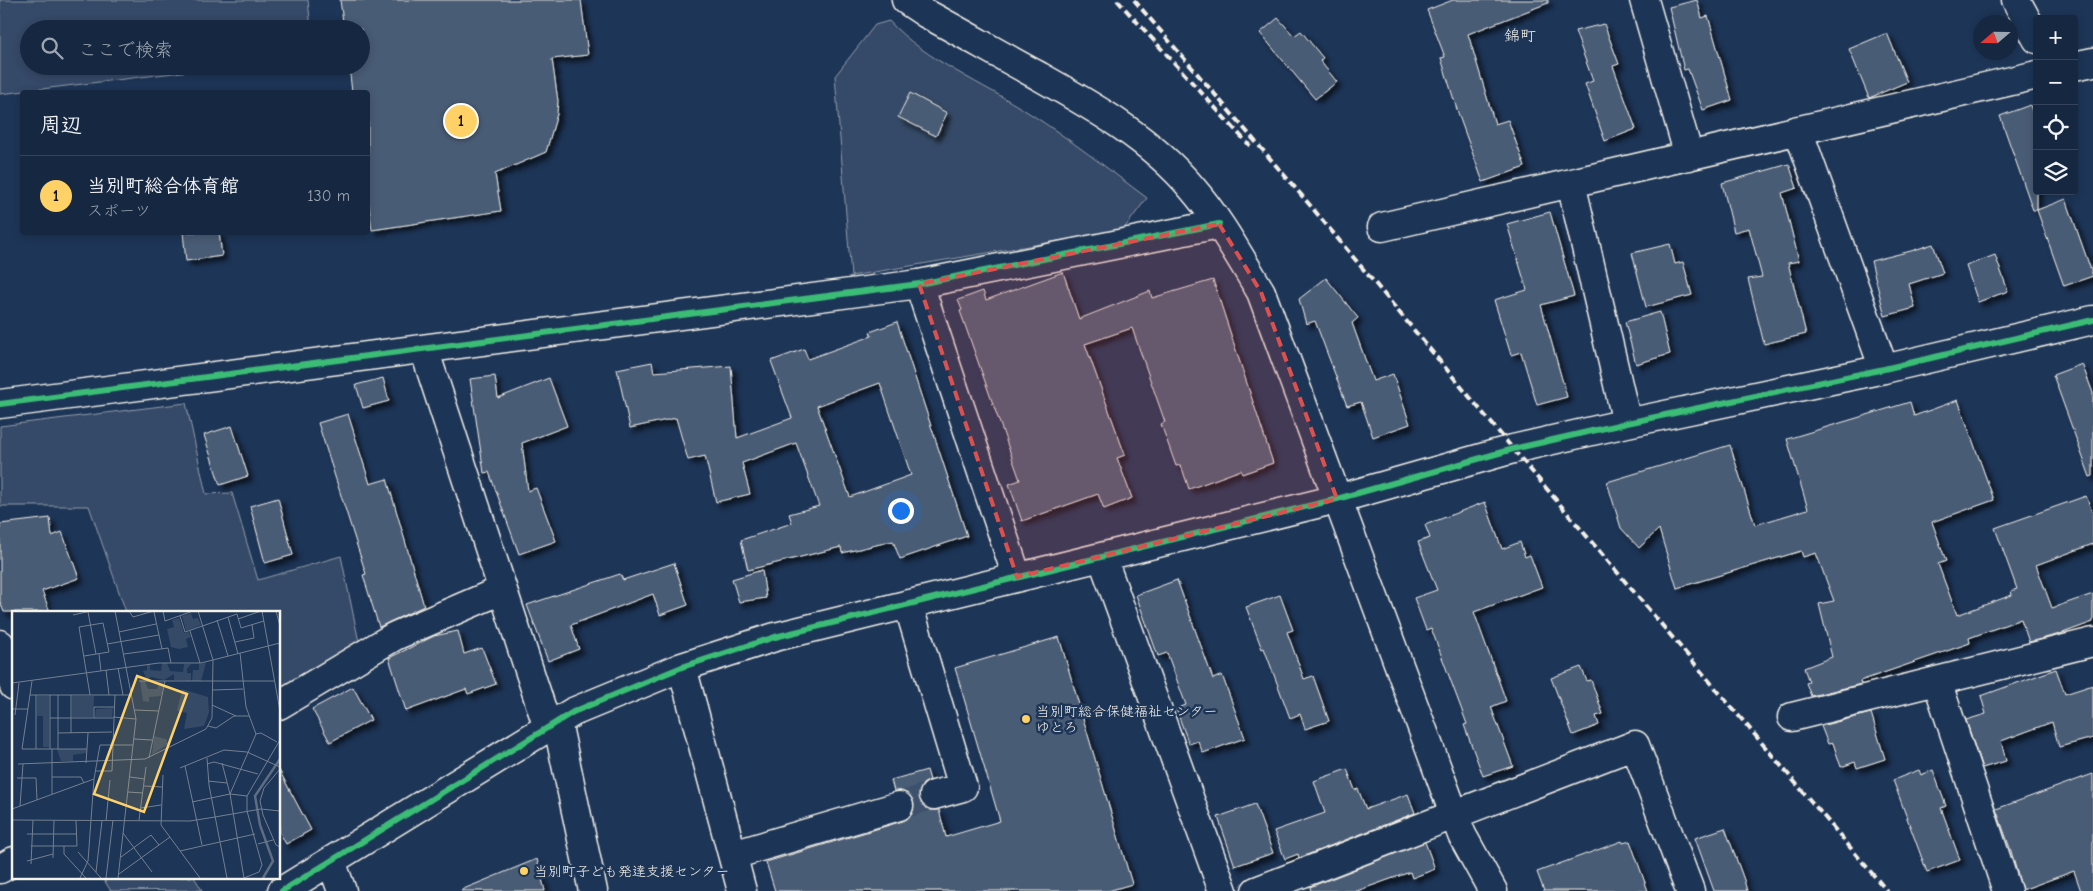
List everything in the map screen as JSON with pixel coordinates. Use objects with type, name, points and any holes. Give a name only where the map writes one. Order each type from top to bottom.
[{"type":"street","points":[[906,0],[1090,105],[1125,128],[1158,155],[1192,187],[1219,224],[1261,292],[1462,835],[1493,891]]},
{"type":"street","points":[[1644,0],[1689,156]]},
{"type":"street","points":[[2016,0],[2033,32]]},
{"type":"street","points":[[2078,65],[2093,62]]},
{"type":"street","points":[[1382,227],[2033,76]]},
{"type":"street","points":[[1798,130],[1884,369]]},
{"type":"street","points":[[1571,184],[1627,423]]},
{"type":"street","points":[[0,404],[918,284],[1219,224]]},
{"type":"street","points":[[918,284],[1017,578]]},
{"type":"street","points":[[274,878],[282,891],[573,712],[682,667],[775,638],[1337,498],[1513,449],[1884,369],[2093,320]]},
{"type":"street","points":[[424,348],[502,590],[552,725],[593,891]]},
{"type":"street","points":[[1102,557],[1223,891]]},
{"type":"street","points":[[280,704],[395,636],[502,590]]},
{"type":"street","points":[[908,604],[963,787],[934,795]]},
{"type":"street","points":[[1792,717],[2093,642]]},
{"type":"street","points":[[0,644],[12,680]]},
{"type":"street","points":[[682,667],[742,891]]},
{"type":"street","points":[[1937,681],[2007,891]]},
{"type":"street","points":[[1256,891],[1635,745],[1690,891]]},
{"type":"street","points":[[733,855],[899,806]]},
{"type":"street","points":[[331,861],[342,891]]},
{"type":"street","points":[[0,869],[12,862]]},
{"type":"highlighted area","points":[[1219,224],[1261,292],[1337,499],[1017,577],[919,284]]},
{"type":"shaded area","points":[[0,0],[308,0],[310,20],[20,20],[20,75],[157,75],[20,90],[20,92],[0,94]]},
{"type":"shaded area","points":[[889,21],[937,60],[1012,102],[1044,123],[1147,198],[1123,230],[851,276],[835,76],[875,25]]},
{"type":"shaded area","points":[[186,403],[206,494],[232,493],[258,580],[341,556],[360,647],[280,693],[280,611],[126,611],[89,506],[0,506],[0,426]]},
{"type":"shaded area","points":[[103,878],[195,878],[202,890],[111,891]]},
{"type":"building","points":[[340,0],[581,0],[588,55],[552,59],[558,101],[557,114],[546,152],[495,174],[501,211],[372,230],[370,214],[370,90],[352,90],[350,75],[370,75],[370,20],[343,20]]},
{"type":"building","points":[[1453,0],[1548,0],[1548,3],[1468,34],[1495,124],[1508,120],[1525,167],[1483,182],[1459,116],[1441,58],[1445,57],[1427,10]]},
{"type":"building","points":[[1697,0],[1702,18],[1708,16],[1732,100],[1703,110],[1688,69],[1684,70],[1669,7]]},
{"type":"building","points":[[1278,18],[1294,36],[1301,31],[1323,58],[1320,61],[1337,82],[1315,99],[1260,33]]},
{"type":"building","points":[[1604,24],[1619,64],[1613,66],[1636,129],[1605,141],[1585,84],[1593,81],[1575,31]]},
{"type":"building","points":[[1887,33],[1907,82],[1869,98],[1849,49]]},
{"type":"building","points":[[910,93],[947,113],[936,136],[898,117]]},
{"type":"building","points":[[2030,105],[2033,114],[2033,195],[2037,195],[2037,210],[2033,210],[2000,116]]},
{"type":"building","points":[[1789,164],[1797,188],[1782,193],[1799,261],[1788,263],[1806,334],[1764,344],[1748,279],[1762,277],[1749,228],[1734,232],[1722,183]]},
{"type":"building","points":[[2066,199],[2093,276],[2064,286],[2037,210]]},
{"type":"building","points":[[1550,212],[1574,296],[1541,305],[1567,397],[1537,405],[1521,352],[1511,355],[1494,300],[1527,290],[1507,224]]},
{"type":"building","points":[[183,235],[219,235],[222,256],[186,261]]},
{"type":"building","points":[[1670,244],[1675,264],[1683,262],[1692,295],[1646,307],[1632,253]]},
{"type":"building","points":[[1933,244],[1943,273],[1909,284],[1915,308],[1885,316],[1871,261]]},
{"type":"building","points":[[1995,255],[2008,291],[1978,302],[1966,266]]},
{"type":"building","points":[[1063,272],[1079,319],[1150,291],[1152,298],[1213,280],[1273,463],[1242,474],[1241,470],[1189,489],[1181,465],[1176,466],[1161,424],[1165,422],[1132,328],[1085,344],[1125,455],[1117,458],[1132,498],[1104,509],[1098,494],[1022,521],[1009,484],[1020,480],[960,311],[962,310],[958,300],[983,291],[986,300]]},
{"type":"building","points":[[1326,278],[1358,318],[1352,323],[1373,381],[1393,374],[1410,424],[1373,437],[1361,402],[1347,406],[1315,321],[1306,324],[1299,299]]},
{"type":"building","points":[[1660,312],[1670,354],[1636,364],[1625,322]]},
{"type":"building","points":[[897,322],[967,536],[900,559],[893,541],[842,553],[841,547],[748,570],[741,540],[792,523],[789,514],[819,506],[796,443],[742,463],[750,494],[716,502],[705,456],[688,460],[676,418],[630,428],[617,369],[652,362],[654,372],[731,366],[737,438],[792,418],[771,361],[804,349],[808,359],[872,336],[870,332]],"holes":[[[880,383],[911,475],[850,497],[817,406]]]},
{"type":"building","points":[[2082,364],[2093,393],[2093,476],[2090,477],[2053,375]]},
{"type":"building","points":[[495,376],[498,398],[549,378],[567,426],[522,443],[528,491],[536,488],[556,541],[519,554],[489,472],[484,473],[470,379]]},
{"type":"building","points":[[383,378],[389,401],[363,408],[356,385]]},
{"type":"building","points":[[1958,400],[1994,500],[1932,522],[1946,561],[1938,564],[1957,615],[2012,595],[2011,591],[2017,589],[1995,528],[2086,496],[2093,514],[2093,544],[2036,565],[2052,608],[2093,594],[2093,622],[2060,634],[2029,642],[2021,619],[1969,638],[1970,643],[1860,681],[1861,684],[1811,696],[1806,683],[1809,682],[1804,668],[1832,657],[1819,604],[1834,601],[1816,553],[1803,557],[1801,551],[1677,588],[1659,529],[1639,548],[1621,528],[1607,482],[1730,445],[1755,525],[1808,509],[1787,439],[1910,402],[1914,416]]},
{"type":"building","points":[[348,414],[370,484],[387,479],[424,606],[379,627],[363,575],[366,574],[318,423]]},
{"type":"building","points":[[232,426],[248,476],[220,485],[204,435]]},
{"type":"building","points":[[278,498],[293,555],[265,563],[250,506]]},
{"type":"building","points":[[1485,502],[1502,549],[1520,542],[1525,557],[1530,555],[1542,587],[1474,612],[1506,701],[1491,707],[1513,766],[1483,776],[1464,725],[1467,724],[1431,628],[1426,630],[1414,598],[1437,590],[1418,542],[1430,538],[1425,525]]},
{"type":"building","points":[[50,518],[52,536],[62,532],[79,578],[42,591],[50,611],[4,612],[0,602],[0,524]]},
{"type":"building","points":[[674,563],[688,605],[660,615],[653,594],[571,625],[579,649],[548,661],[527,605],[620,574],[623,580]]},
{"type":"building","points":[[762,570],[766,598],[739,602],[732,579]]},
{"type":"building","points":[[1177,580],[1213,679],[1222,675],[1245,738],[1203,753],[1198,741],[1189,744],[1176,709],[1186,705],[1167,653],[1158,656],[1136,595]]},
{"type":"building","points":[[1280,595],[1293,630],[1287,632],[1304,679],[1313,676],[1329,721],[1305,729],[1300,714],[1290,718],[1264,648],[1262,649],[1246,607]]},
{"type":"building","points":[[458,631],[464,654],[482,648],[496,684],[468,694],[466,689],[406,711],[389,658],[434,636]]},
{"type":"building","name":"当別町総合保健福祉センター ゆとろ","points":[[1059,637],[1132,884],[1108,891],[775,891],[766,862],[903,821],[910,817],[914,810],[914,801],[909,794],[903,791],[894,791],[891,780],[927,770],[930,780],[923,784],[919,791],[919,800],[923,806],[930,810],[939,810],[946,837],[1000,821],[955,668]]},
{"type":"building","points":[[1581,667],[1587,681],[1591,680],[1603,714],[1596,716],[1599,725],[1573,735],[1551,678]]},
{"type":"building","points":[[2056,669],[2065,694],[2093,685],[2093,738],[2059,747],[2052,722],[2001,741],[2006,761],[1982,768],[1966,720],[1986,714],[1981,696]]},
{"type":"building","points":[[353,687],[371,720],[330,742],[312,709]]},
{"type":"building","points":[[1871,713],[1885,759],[1857,768],[1855,762],[1841,767],[1833,743],[1828,744],[1821,726]]},
{"type":"building","points":[[1347,769],[1355,790],[1358,789],[1366,809],[1408,794],[1415,813],[1299,858],[1298,854],[1285,859],[1274,831],[1325,813],[1314,781]]},
{"type":"building","points":[[1919,770],[1921,775],[1933,770],[1946,806],[1941,808],[1960,860],[1927,872],[1893,780]]},
{"type":"building","points":[[280,772],[311,830],[286,844],[280,833]]},
{"type":"building","points":[[2093,774],[2093,891],[2081,891],[2074,871],[2022,890],[1996,809]]},
{"type":"building","points":[[1255,804],[1273,853],[1235,866],[1218,817]]},
{"type":"building","points":[[1725,828],[1747,891],[1714,891],[1695,838]]},
{"type":"building","points":[[1622,841],[1623,843],[1630,841],[1648,891],[1544,891],[1537,872]]},
{"type":"building","points":[[1425,842],[1435,869],[1412,878],[1410,872],[1357,891],[1311,891],[1310,887]]},
{"type":"building","name":"当別町子ども発達支援センター","points":[[537,859],[545,891],[461,891],[461,890]]},
{"type":"tunnel","points":[[899,806],[934,795]]},
{"type":"railway","points":[[1117,0],[1250,146]]},
{"type":"railway","points":[[1134,0],[1309,204],[1513,449],[1887,891]]},
{"type":"cycle path","points":[[0,404],[919,284],[1219,224]]},
{"type":"cycle path","points":[[282,891],[573,712],[682,667],[775,637],[1337,499],[1513,449],[1884,369],[2093,320]]},
{"type":"place","name":"当別町総合体育館","points":[[461,121]]},
{"type":"place","name":"当別町総合保健福祉センター ゆとろ","points":[[1026,719]]},
{"type":"place","name":"当別町子ども発達支援センター","points":[[524,871]]},
{"type":"district","name":"錦町","points":[[1520,36]]}]
